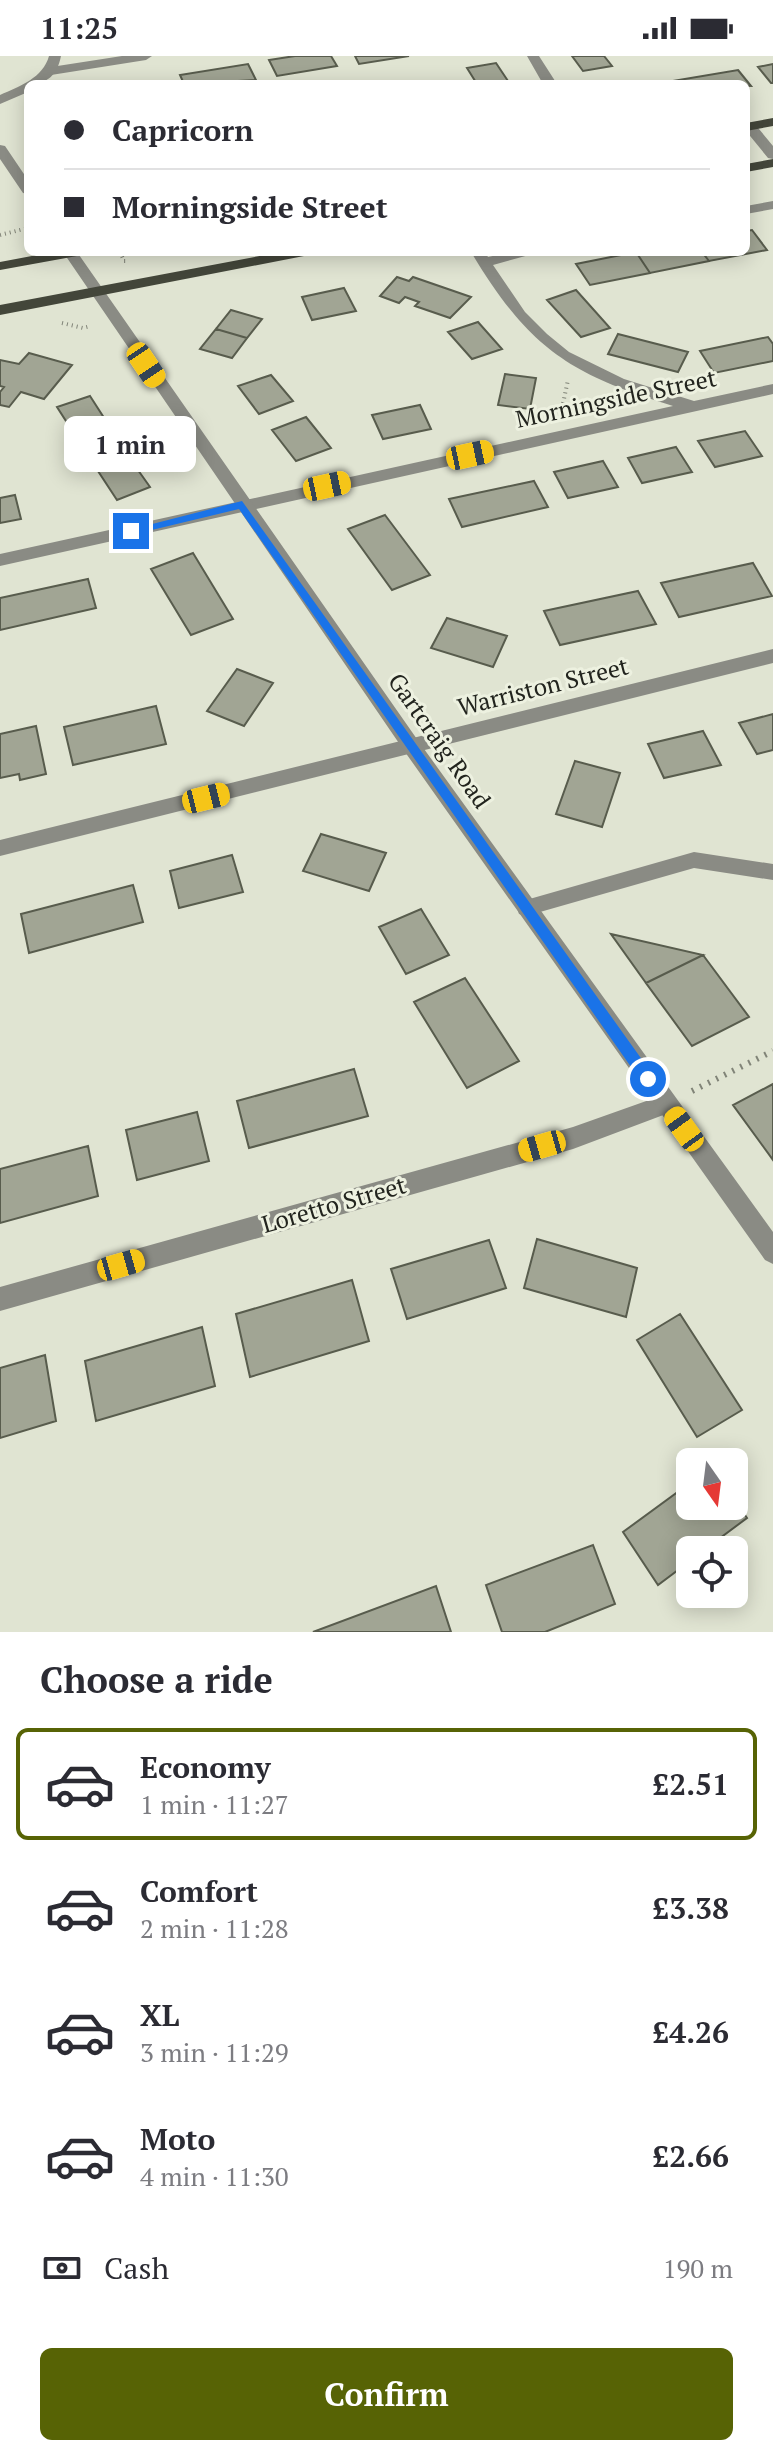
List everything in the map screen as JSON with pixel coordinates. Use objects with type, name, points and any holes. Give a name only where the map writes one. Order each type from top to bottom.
[{"type":"main road","points":[[750,126],[773,122]]},
{"type":"main road","points":[[750,167],[773,163]]},
{"type":"main road","points":[[0,266],[52,256]]},
{"type":"main road","points":[[0,310],[283,256]]},
{"type":"street","points":[[51,71],[55,56]]},
{"type":"street","points":[[38,80],[51,71],[146,56]]},
{"type":"street","points":[[533,56],[548,80]]},
{"type":"street","points":[[0,100],[24,88]]},
{"type":"street","points":[[750,129],[773,155]]},
{"type":"street","points":[[0,149],[24,184]]},
{"type":"street","points":[[750,209],[773,205]]},
{"type":"street","name":"Gartcraig Road","points":[[75,256],[96,292],[242,505],[773,1252]]},
{"type":"street","points":[[481,257],[541,340],[571,363],[627,387],[692,407]]},
{"type":"street","name":"Morningside Street","points":[[0,560],[556,436],[770,394]]},
{"type":"street","name":"Warriston Street","points":[[0,848],[773,656]]},
{"type":"street","name":"Loretto Street","points":[[0,1299],[558,1142],[666,1104]]},
{"type":"lane","points":[[526,908],[694,860],[773,872]]},
{"type":"path","points":[[0,235],[24,229]]},
{"type":"path","points":[[556,436],[571,363]]},
{"type":"path","points":[[666,1104],[773,1051]]},
{"type":"building","points":[[331,56],[337,66],[277,76],[269,60]]},
{"type":"building","points":[[355,56],[409,56],[359,64]]},
{"type":"building","points":[[572,56],[604,56],[612,66],[583,71]]},
{"type":"building","points":[[496,63],[507,80],[474,80],[467,68]]},
{"type":"building","points":[[248,64],[256,80],[182,80],[180,75]]},
{"type":"building","points":[[773,64],[773,83],[771,83],[758,67]]},
{"type":"building","points":[[738,70],[746,80],[679,80]]},
{"type":"building","points":[[752,230],[767,250],[750,253]]},
{"type":"building","points":[[616,256],[639,256],[650,273],[590,285],[576,264]]},
{"type":"building","points":[[639,256],[705,256],[709,261],[650,273]]},
{"type":"building","points":[[705,256],[735,256],[709,261]]},
{"type":"building","points":[[397,277],[409,281],[413,277],[471,297],[450,318],[415,306],[419,302],[405,297],[399,303],[380,296]]},
{"type":"building","points":[[344,288],[356,311],[312,320],[302,297]]},
{"type":"building","points":[[576,290],[610,328],[581,337],[547,300]]},
{"type":"building","points":[[231,310],[262,319],[247,338],[216,329]]},
{"type":"building","points":[[478,322],[502,349],[472,359],[448,332]]},
{"type":"building","points":[[216,329],[247,338],[232,358],[200,349]]},
{"type":"building","points":[[618,334],[688,352],[678,372],[608,354]]},
{"type":"building","points":[[768,337],[773,344],[773,361],[714,373],[700,351]]},
{"type":"building","points":[[29,353],[72,365],[44,399],[21,392],[9,407],[0,405],[0,392],[4,387],[0,386],[0,360],[19,364]]},
{"type":"building","points":[[505,374],[536,378],[530,409],[498,405]]},
{"type":"building","points":[[271,375],[293,401],[259,414],[238,386]]},
{"type":"building","points":[[90,396],[108,424],[75,435],[57,407]]},
{"type":"building","points":[[420,405],[431,429],[383,439],[372,415]]},
{"type":"building","points":[[306,417],[331,448],[296,461],[272,430]]},
{"type":"building","points":[[745,431],[762,456],[715,467],[698,441]]},
{"type":"building","points":[[676,447],[692,472],[642,483],[628,458]]},
{"type":"building","points":[[128,456],[150,487],[117,500],[96,468]]},
{"type":"building","points":[[603,461],[618,487],[568,498],[554,472]]},
{"type":"building","points":[[534,481],[548,507],[462,527],[449,499]]},
{"type":"building","points":[[15,495],[21,519],[0,523],[0,498]]},
{"type":"building","points":[[385,515],[430,575],[392,590],[348,529]]},
{"type":"building","points":[[193,553],[233,619],[191,635],[151,569]]},
{"type":"building","points":[[753,563],[772,596],[679,617],[661,583]]},
{"type":"building","points":[[88,579],[96,608],[0,630],[0,598]]},
{"type":"building","points":[[638,591],[656,624],[560,645],[544,611]]},
{"type":"building","points":[[447,618],[507,636],[493,667],[431,648]]},
{"type":"building","points":[[237,669],[273,683],[244,726],[207,711]]},
{"type":"building","points":[[156,706],[166,744],[73,765],[64,727]]},
{"type":"building","points":[[773,714],[773,750],[757,754],[739,723]]},
{"type":"building","points":[[36,726],[46,774],[20,780],[19,774],[0,778],[0,734]]},
{"type":"building","points":[[703,731],[721,765],[664,778],[648,744]]},
{"type":"building","points":[[575,761],[620,773],[602,827],[556,814]]},
{"type":"building","points":[[321,834],[386,853],[369,891],[303,871]]},
{"type":"building","points":[[232,855],[243,892],[179,908],[170,871]]},
{"type":"building","points":[[133,885],[143,922],[29,953],[21,914]]},
{"type":"building","points":[[421,909],[449,955],[406,974],[379,927]]},
{"type":"building","points":[[611,934],[703,955],[646,983]]},
{"type":"building","points":[[703,955],[749,1017],[692,1046],[646,983]]},
{"type":"building","points":[[465,978],[519,1061],[467,1088],[414,1002]]},
{"type":"building","points":[[354,1069],[368,1116],[249,1148],[237,1101]]},
{"type":"building","points":[[773,1084],[773,1160],[733,1105]]},
{"type":"building","points":[[197,1112],[209,1161],[137,1180],[126,1130]]},
{"type":"building","points":[[88,1146],[98,1196],[0,1223],[0,1169]]},
{"type":"building","points":[[537,1239],[637,1268],[626,1317],[524,1288]]},
{"type":"building","points":[[489,1240],[506,1288],[407,1319],[391,1269]]},
{"type":"building","points":[[352,1280],[369,1341],[250,1377],[236,1314]]},
{"type":"building","points":[[680,1314],[742,1410],[697,1437],[637,1340]]},
{"type":"building","points":[[202,1327],[215,1386],[96,1421],[85,1361]]},
{"type":"building","points":[[45,1355],[56,1421],[0,1438],[0,1368]]},
{"type":"building","points":[[676,1493],[676,1520],[744,1520],[723,1536],[676,1536],[676,1572],[658,1585],[623,1532]]},
{"type":"building","points":[[593,1545],[615,1604],[545,1632],[502,1632],[486,1585]]},
{"type":"building","points":[[436,1586],[451,1632],[313,1632]]},
{"type":"route","points":[[131,531],[242,505],[648,1079]]}]
